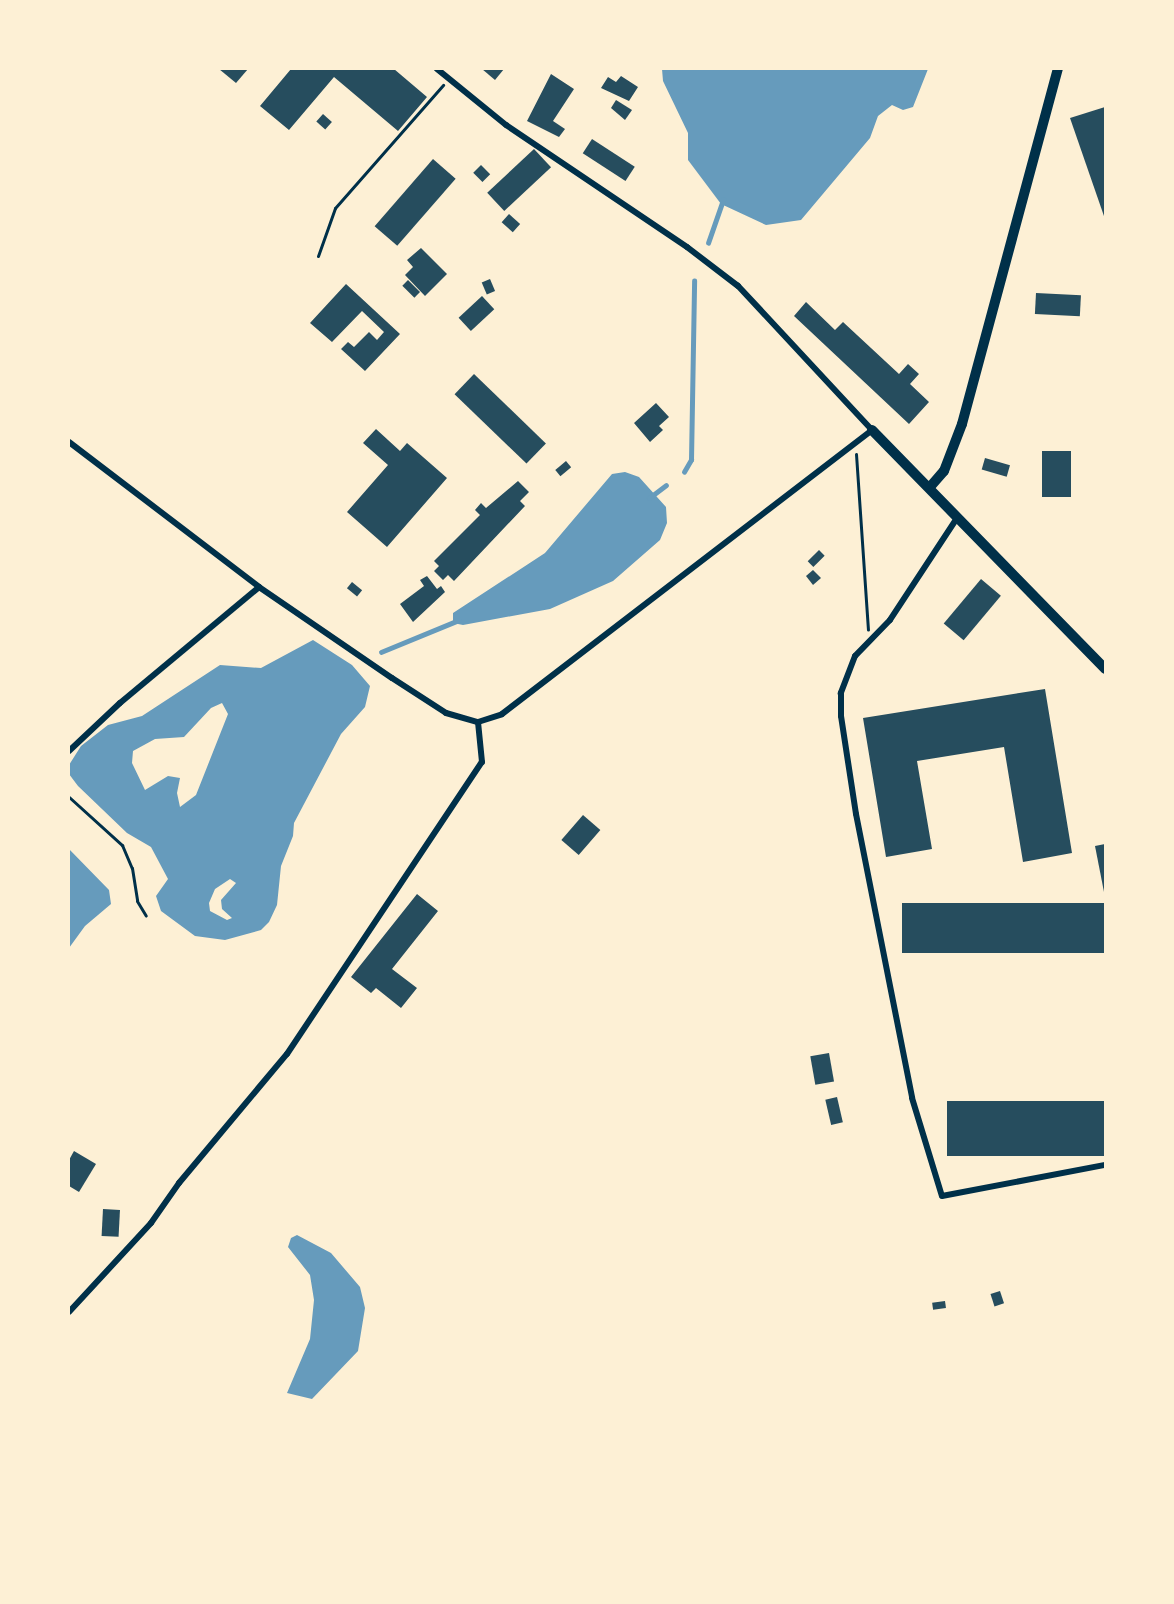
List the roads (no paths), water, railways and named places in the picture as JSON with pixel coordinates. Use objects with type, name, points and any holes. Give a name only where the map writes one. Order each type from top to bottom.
[{"type":"street","points":[[437,69],[506,125],[687,247],[738,286],[872,430],[1105,669]]},
{"type":"street","points":[[930,487],[944,471],[962,424],[1058,69]]},
{"type":"street","points":[[69,442],[260,587],[446,713],[478,722],[502,714],[872,430]]},
{"type":"street","points":[[957,518],[890,620],[868,641],[845,676],[841,716],[912,1098],[942,1196],[1105,1166]]},
{"type":"street","points":[[69,751],[120,703],[260,587]]},
{"type":"street","points":[[69,1312],[151,1223],[179,1183],[287,1054],[482,762],[478,722]]},
{"type":"water","points":[[662,69],[928,69],[913,107],[903,110],[892,105],[878,116],[870,138],[801,220],[766,225],[721,204],[688,160],[688,133],[663,81]]},
{"type":"water","points":[[625,472],[639,477],[666,507],[667,523],[660,540],[613,581],[550,609],[463,625],[453,623],[453,613],[545,553],[612,474]]},
{"type":"water","points":[[313,640],[352,665],[370,686],[365,707],[341,734],[294,823],[293,836],[281,866],[277,905],[269,922],[261,930],[225,940],[195,936],[161,911],[156,896],[168,879],[151,847],[127,833],[78,786],[69,774],[69,765],[81,746],[108,725],[142,716],[220,665],[261,668]],"holes":[[[222,703],[228,714],[196,795],[180,807],[177,793],[180,778],[168,776],[145,790],[132,763],[133,751],[155,739],[184,737],[211,708]],[[230,879],[236,883],[221,900],[222,909],[232,918],[227,920],[210,911],[209,903],[215,889]]]},
{"type":"water","points":[[69,849],[109,890],[111,904],[85,926],[69,948]]},
{"type":"water","points":[[297,1235],[331,1253],[360,1287],[365,1308],[358,1351],[312,1399],[287,1393],[310,1339],[314,1300],[310,1275],[288,1247],[291,1238]]},
{"type":"waterway","points":[[708,243],[723,200]]},
{"type":"waterway","points":[[684,472],[691,460],[694,281]]},
{"type":"waterway","points":[[649,498],[666,485]]},
{"type":"waterway","points":[[381,652],[459,620]]}]
